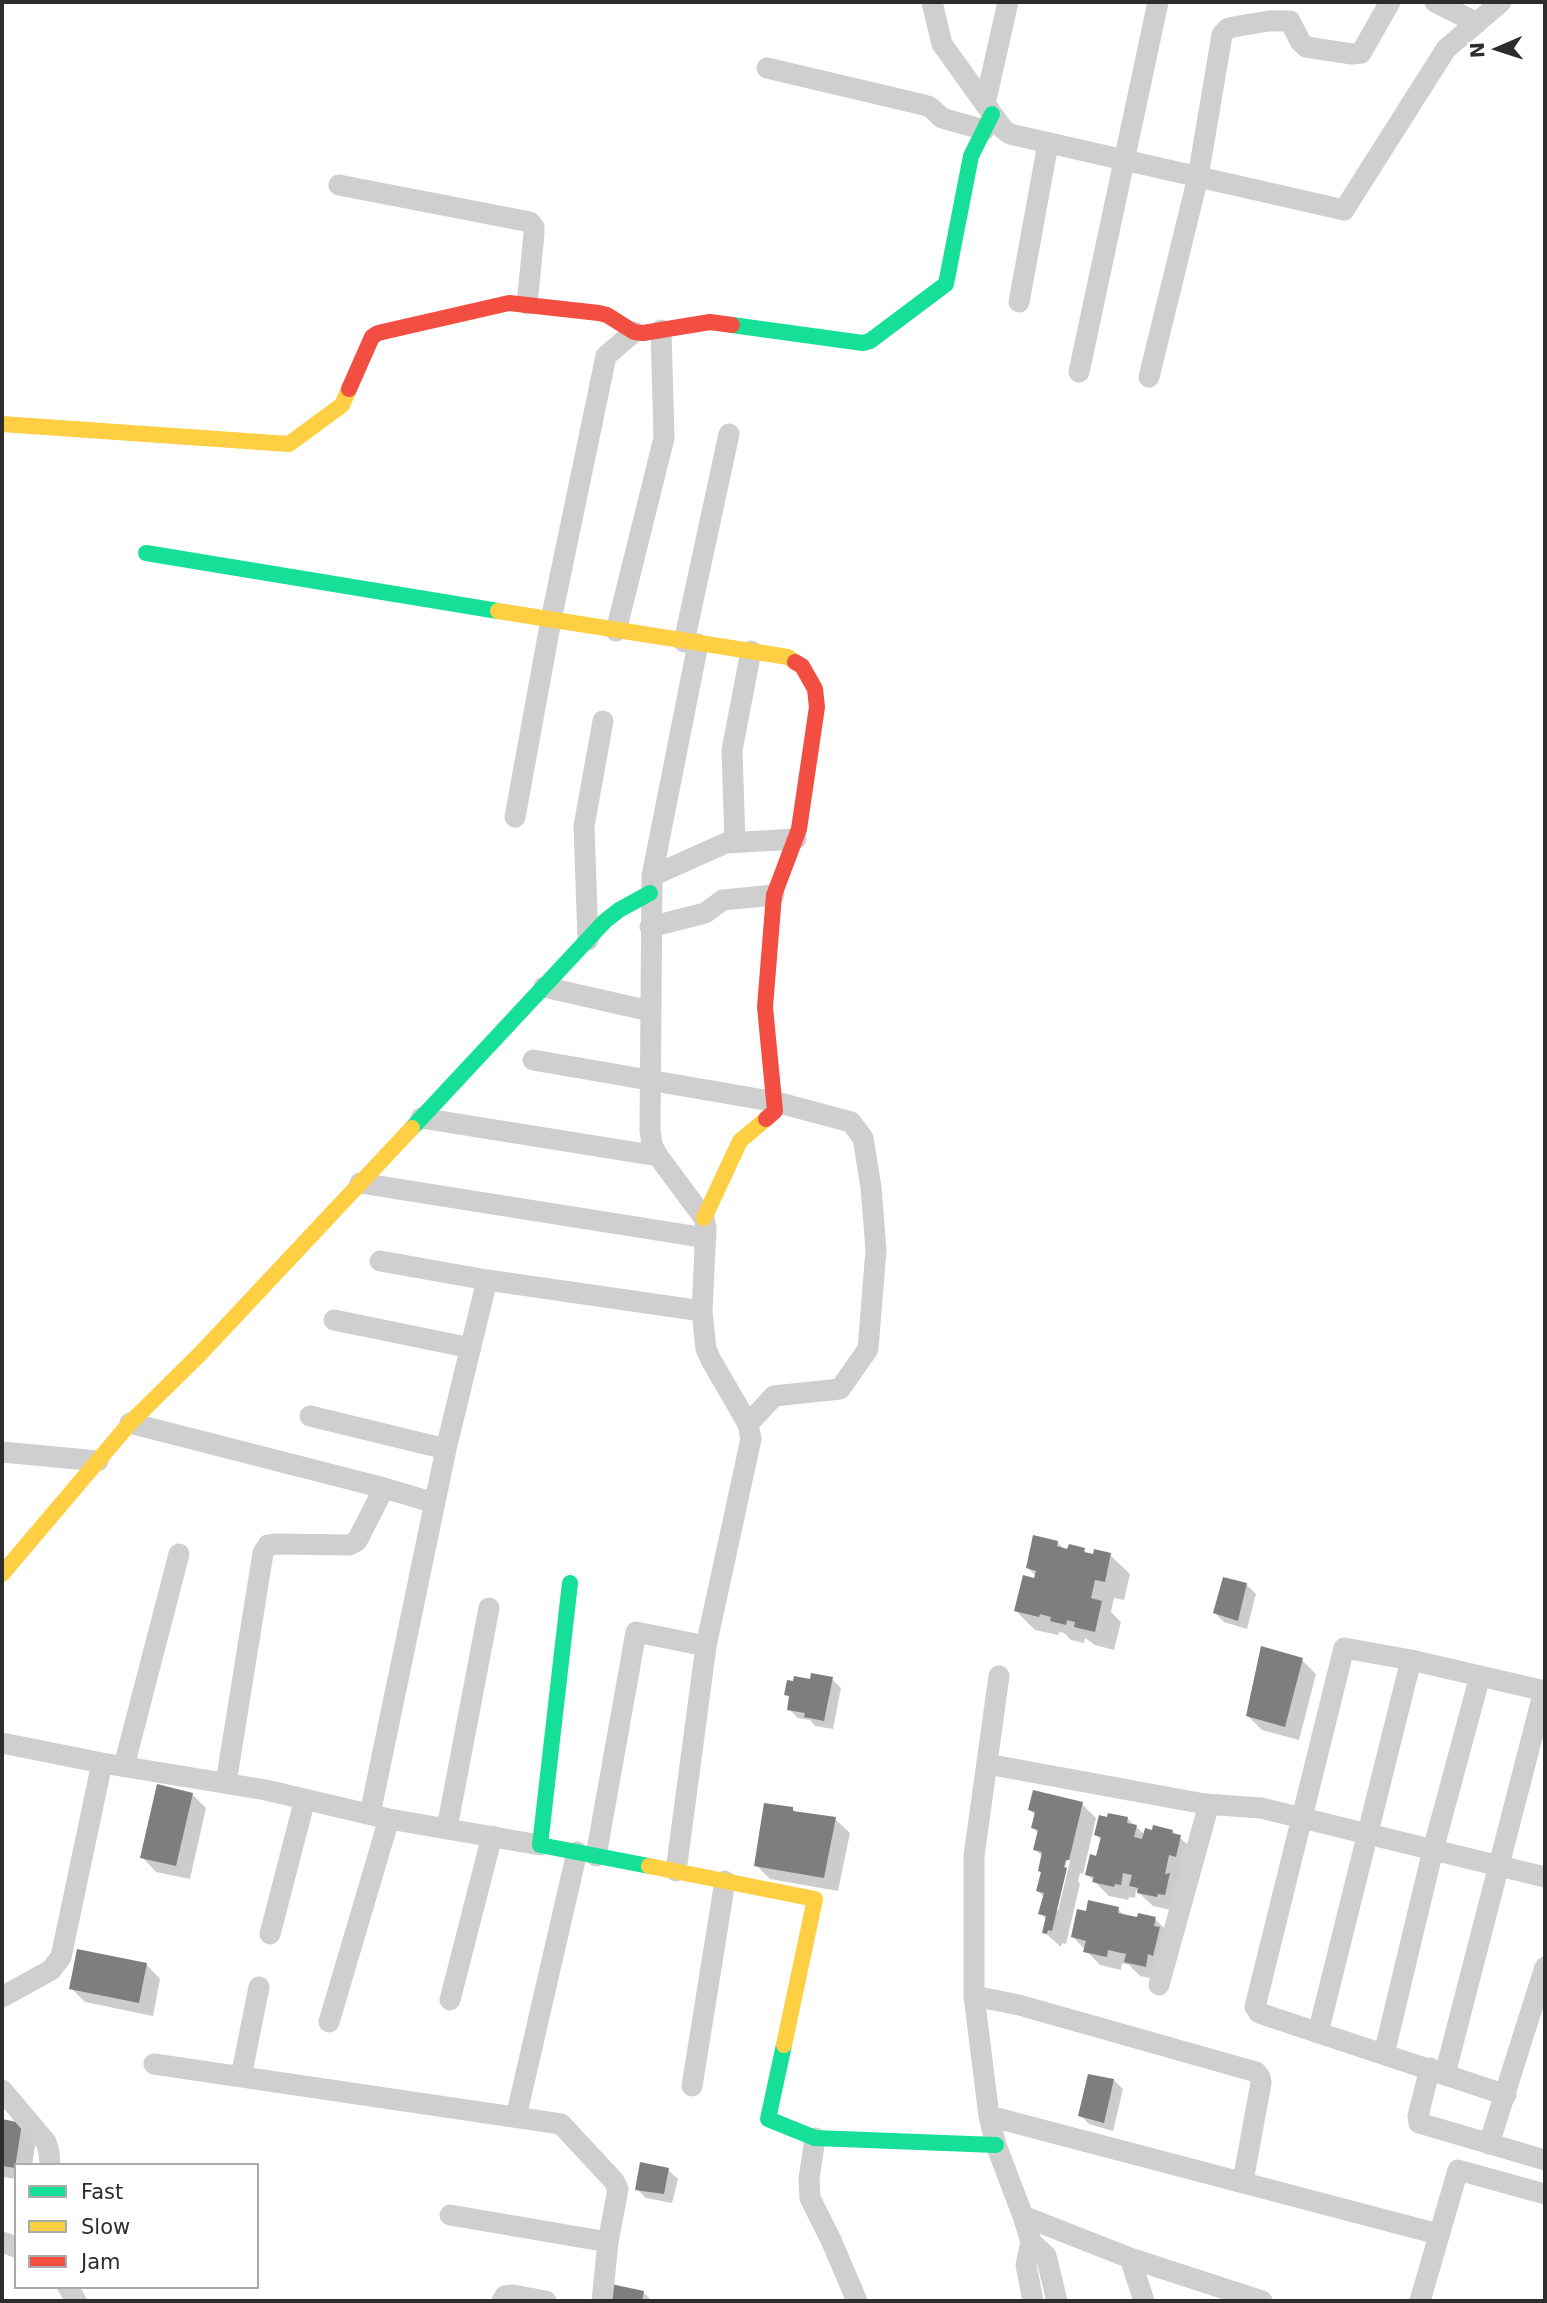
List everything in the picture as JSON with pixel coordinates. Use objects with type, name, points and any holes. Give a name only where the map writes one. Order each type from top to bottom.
[{"type":"street","points":[[933,2],[942,44],[987,116],[1010,134],[1345,210],[1446,49],[1501,2]]},
{"type":"street","points":[[2,424],[289,444],[342,405],[368,344],[378,333],[503,304],[527,304],[603,314],[634,332],[710,322],[857,344],[870,341],[946,284],[971,156],[987,116],[1008,2]]},
{"type":"street","points":[[1079,372],[1158,2]]},
{"type":"street","points":[[1149,377],[1198,177],[1222,35],[1227,29],[1269,21],[1290,21],[1306,47],[1361,53],[1390,2]]},
{"type":"street","points":[[1435,2],[1477,23]]},
{"type":"street","points":[[767,68],[924,105],[942,118],[987,116]]},
{"type":"street","points":[[1019,302],[1048,144]]},
{"type":"street","points":[[340,185],[530,222],[534,227],[534,234],[527,304]]},
{"type":"street","points":[[616,631],[664,438],[661,330]]},
{"type":"street","points":[[515,817],[551,620],[606,356],[634,332]]},
{"type":"street","points":[[705,1228],[652,1145],[651,884],[729,434]]},
{"type":"street","points":[[146,553],[788,657],[802,666],[818,697],[796,838],[774,895],[765,1007],[776,1102],[772,1116],[740,1141],[705,1228],[702,1311],[706,1349],[748,1424],[750,1451],[706,1646],[676,1871]]},
{"type":"street","points":[[735,842],[732,750],[751,651]]},
{"type":"street","points":[[588,940],[583,835],[603,721]]},
{"type":"street","points":[[2,1574],[130,1423],[200,1354],[619,910],[651,884],[716,847],[735,842],[796,838]]},
{"type":"street","points":[[650,927],[705,913],[723,900],[774,895]]},
{"type":"street","points":[[544,987],[650,1011]]},
{"type":"street","points":[[533,1060],[776,1102],[851,1122],[863,1138],[871,1187],[876,1250],[868,1349],[840,1389],[774,1396],[748,1424]]},
{"type":"street","points":[[421,1118],[658,1156]]},
{"type":"street","points":[[360,1183],[705,1228]]},
{"type":"street","points":[[380,1261],[487,1280],[702,1311]]},
{"type":"street","points":[[329,2022],[379,1816],[446,1448],[487,1280]]},
{"type":"street","points":[[334,1321],[471,1348]]},
{"type":"street","points":[[310,1416],[446,1448]]},
{"type":"street","points":[[130,1423],[435,1503]]},
{"type":"street","points":[[2,1452],[98,1461]]},
{"type":"street","points":[[226,1783],[263,1553],[268,1545],[349,1545],[357,1541],[384,1488]]},
{"type":"street","points":[[124,1766],[179,1554]]},
{"type":"street","points":[[540,1845],[570,1583]]},
{"type":"street","points":[[447,1828],[489,1608]]},
{"type":"street","points":[[516,2117],[586,1854],[636,1632],[706,1646]]},
{"type":"street","points":[[1506,2095],[1437,2071],[1259,2013],[1255,2007],[1344,1648],[1411,1660],[1545,1691],[1499,1866],[1437,2071],[1418,2116],[1419,2123],[1545,2160]]},
{"type":"street","points":[[1318,2033],[1411,1660]]},
{"type":"street","points":[[999,1676],[973,1869],[974,1996],[989,2116],[996,2145],[1031,2242],[1026,2265],[1033,2301]]},
{"type":"street","points":[[1384,2054],[1433,1850],[1480,1676]]},
{"type":"street","points":[[2,1743],[102,1763],[226,1783],[379,1816],[816,1899],[768,2119],[815,2138],[996,2145]]},
{"type":"street","points":[[2,1997],[51,1970],[61,1957],[102,1763]]},
{"type":"street","points":[[987,1764],[1209,1804],[1261,1808],[1545,1877]]},
{"type":"street","points":[[271,1934],[304,1799]]},
{"type":"street","points":[[1159,1984],[1209,1804]]},
{"type":"street","points":[[450,2000],[492,1836]]},
{"type":"street","points":[[692,2086],[725,1881]]},
{"type":"street","points":[[1489,2144],[1545,1967]]},
{"type":"street","points":[[241,2077],[259,1987]]},
{"type":"street","points":[[974,1996],[1019,2005],[1256,2072],[1261,2084],[1243,2181]]},
{"type":"street","points":[[154,2064],[551,2122],[567,2128],[618,2189],[601,2301]]},
{"type":"street","points":[[2,2090],[46,2142],[50,2163]]},
{"type":"street","points":[[989,2116],[1438,2234]]},
{"type":"street","points":[[815,2138],[809,2179],[810,2198],[857,2301]]},
{"type":"street","points":[[1420,2301],[1458,2171],[1545,2194]]},
{"type":"street","points":[[450,2215],[608,2242]]},
{"type":"street","points":[[1023,2216],[1130,2258],[1262,2301]]},
{"type":"street","points":[[1031,2242],[1046,2256],[1057,2301]]},
{"type":"street","points":[[1130,2258],[1144,2301]]},
{"type":"street","points":[[502,2301],[505,2296],[513,2295],[546,2301]]},
{"type":"building","points":[[1033,1535],[1058,1541],[1057,1546],[1067,1549],[1069,1544],[1085,1548],[1084,1552],[1093,1554],[1094,1549],[1111,1553],[1105,1582],[1095,1580],[1091,1598],[1102,1601],[1095,1632],[1074,1627],[1075,1622],[1067,1620],[1066,1625],[1050,1621],[1051,1617],[1040,1614],[1039,1617],[1014,1611],[1023,1575],[1034,1578],[1036,1571],[1026,1568]]},
{"type":"building","points":[[1223,1577],[1247,1583],[1238,1621],[1213,1613]]},
{"type":"building","points":[[1261,1646],[1303,1658],[1285,1727],[1246,1716]]},
{"type":"building","points":[[811,1673],[833,1677],[824,1721],[804,1717],[805,1713],[787,1710],[789,1696],[784,1695],[787,1680],[793,1681],[794,1676],[810,1679]]},
{"type":"building","points":[[157,1784],[193,1793],[176,1866],[140,1858]]},
{"type":"building","points":[[1033,1790],[1083,1802],[1069,1860],[1066,1860],[1064,1867],[1067,1868],[1052,1931],[1048,1930],[1047,1934],[1042,1933],[1046,1916],[1038,1914],[1044,1893],[1036,1891],[1042,1852],[1033,1850],[1038,1830],[1031,1828],[1035,1812],[1028,1810]]},
{"type":"building","points":[[764,1803],[793,1807],[793,1811],[836,1817],[824,1878],[754,1866]]},
{"type":"building","points":[[1108,1813],[1128,1817],[1127,1823],[1137,1825],[1134,1837],[1142,1839],[1145,1828],[1152,1830],[1153,1825],[1181,1835],[1176,1857],[1169,1855],[1165,1874],[1170,1873],[1165,1895],[1158,1894],[1157,1897],[1137,1893],[1138,1888],[1129,1886],[1132,1875],[1123,1873],[1121,1885],[1115,1884],[1114,1887],[1092,1882],[1094,1877],[1085,1875],[1090,1854],[1096,1856],[1101,1837],[1094,1835],[1099,1815],[1107,1817]]},
{"type":"building","points":[[1088,1900],[1119,1907],[1118,1913],[1156,1917],[1154,1926],[1160,1927],[1153,1956],[1148,1954],[1146,1967],[1124,1962],[1126,1954],[1108,1950],[1107,1957],[1083,1952],[1086,1941],[1071,1937],[1077,1909],[1086,1911]]},
{"type":"building","points":[[77,1949],[147,1963],[139,2003],[69,1989]]},
{"type":"building","points":[[1088,2074],[1114,2079],[1104,2123],[1078,2116]]},
{"type":"building","points":[[2,2119],[22,2123],[14,2168],[2,2166]]},
{"type":"building","points":[[640,2162],[669,2168],[664,2194],[635,2190]]},
{"type":"building","points":[[611,2284],[644,2291],[642,2301],[607,2301]]},
{"type":"traffic: fast","points":[[732,325],[863,343],[870,341],[946,284],[971,156],[992,114]]},
{"type":"traffic: fast","points":[[146,553],[498,611]]},
{"type":"traffic: fast","points":[[412,1128],[605,921],[650,893]]},
{"type":"traffic: fast","points":[[570,1583],[540,1845],[649,1866]]},
{"type":"traffic: fast","points":[[784,2045],[768,2119],[815,2138],[996,2145]]},
{"type":"traffic: slow","points":[[2,424],[289,444],[342,405],[349,389]]},
{"type":"traffic: slow","points":[[498,611],[788,657],[795,662]]},
{"type":"traffic: slow","points":[[704,1218],[740,1141],[766,1119]]},
{"type":"traffic: slow","points":[[2,1574],[130,1423],[200,1354],[412,1128]]},
{"type":"traffic: slow","points":[[649,1866],[815,1899],[784,2045]]},
{"type":"traffic: jam","points":[[349,389],[372,337],[378,333],[509,303],[599,313],[634,332],[643,333],[710,322],[732,325]]},
{"type":"traffic: jam","points":[[766,1119],[775,1111],[765,1007],[774,895],[799,829],[817,707],[815,689],[802,666],[795,662]]}]
